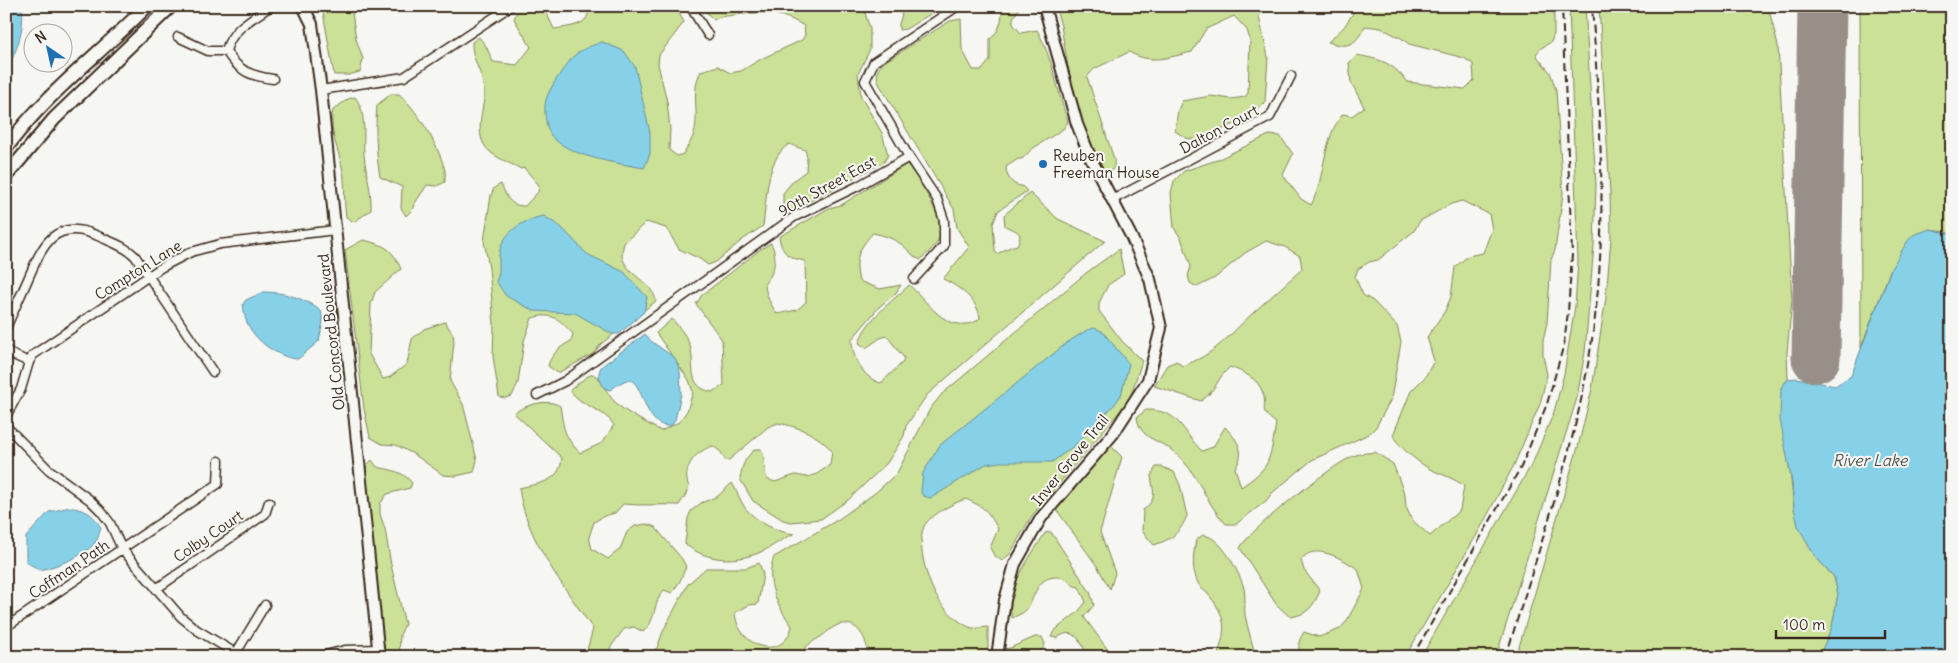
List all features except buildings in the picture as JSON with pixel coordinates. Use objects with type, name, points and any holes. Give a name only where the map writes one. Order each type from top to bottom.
[{"type":"main road","points":[[6,148],[38,111],[147,6]]},
{"type":"main road","points":[[6,176],[54,119],[172,6]]},
{"type":"street","points":[[271,6],[244,24],[228,41],[226,51],[234,64],[254,76],[273,79]]},
{"type":"street","name":"Old Concord Boulevard","points":[[303,6],[312,24],[321,90],[379,653]]},
{"type":"street","points":[[321,90],[404,77],[511,6]]},
{"type":"street","points":[[690,6],[708,35]]},
{"type":"street","points":[[914,279],[944,246],[944,220],[937,199],[909,157],[865,81],[874,62],[958,6]]},
{"type":"street","name":"Inver Grove Trail","points":[[997,657],[1005,600],[1015,564],[1041,518],[1114,434],[1148,380],[1161,328],[1150,279],[1131,236],[1091,159],[1077,124],[1044,6]]},
{"type":"street","points":[[178,37],[208,51],[226,51]]},
{"type":"street","name":"Dalton Court","points":[[1112,200],[1270,117],[1291,76]]},
{"type":"street","name":"90th Street East","points":[[537,395],[565,381],[794,217],[858,186],[909,157]]},
{"type":"street","points":[[6,328],[42,247],[54,236],[62,232],[83,230],[122,247],[135,256],[213,372]]},
{"type":"street","name":"Compton Lane","points":[[6,416],[21,389],[29,362],[40,349],[149,276],[183,256],[205,247],[220,244],[335,230]]},
{"type":"street","points":[[6,349],[11,354],[29,362]]},
{"type":"street","name":"Coffman Path","points":[[6,427],[48,469],[96,505],[110,523],[122,549],[189,624],[239,655]]},
{"type":"street","name":"Coffman Path","points":[[6,627],[218,484],[219,461]]},
{"type":"street","name":"Colby Court","points":[[156,589],[265,514],[269,502]]},
{"type":"street","points":[[239,655],[265,604]]},
{"type":"street","points":[[318,657],[345,650],[379,653]]},
{"type":"green space","points":[[322,6],[351,6],[356,39],[363,59],[360,72],[348,75],[334,75]]},
{"type":"green space","points":[[524,6],[543,6],[554,29],[583,22],[587,18],[587,6],[675,6],[684,22],[659,55],[658,64],[667,102],[670,129],[669,150],[677,156],[683,154],[694,133],[696,125],[696,86],[701,71],[718,66],[730,73],[741,71],[761,59],[802,40],[805,35],[804,26],[782,16],[753,13],[719,17],[714,20],[700,6],[868,6],[865,13],[870,29],[870,49],[858,74],[861,97],[882,133],[888,155],[884,162],[791,211],[783,209],[783,193],[794,180],[806,171],[807,157],[805,150],[789,144],[781,151],[771,170],[763,226],[716,262],[708,265],[679,249],[666,228],[646,222],[624,243],[622,256],[624,263],[654,294],[656,301],[601,344],[593,354],[558,373],[548,366],[549,362],[557,351],[571,341],[573,334],[564,324],[551,316],[532,318],[524,341],[518,383],[512,396],[499,397],[493,356],[494,325],[489,268],[484,241],[491,195],[494,188],[501,184],[509,200],[520,206],[525,206],[538,192],[539,185],[524,168],[521,169],[495,156],[484,145],[480,129],[484,90],[482,78],[473,54],[472,42],[479,37],[486,46],[493,62],[517,65],[531,47],[514,19],[517,11]]},
{"type":"green space","points":[[892,6],[943,6],[906,29],[899,30],[902,14]]},
{"type":"green space","points":[[999,6],[1030,6],[1020,7],[1013,18],[1013,24],[1021,33],[1037,30],[1051,63],[1068,122],[1063,129],[1032,149],[1022,159],[1018,159],[1006,167],[1010,180],[1027,191],[998,211],[993,224],[995,251],[997,254],[1017,245],[1020,236],[1015,230],[1005,226],[1004,215],[1030,193],[1058,219],[1105,241],[927,395],[906,426],[904,436],[887,463],[848,500],[821,519],[791,522],[783,520],[753,501],[740,479],[744,462],[755,449],[761,449],[763,453],[767,479],[775,482],[795,475],[807,477],[817,474],[830,465],[832,451],[821,440],[801,429],[778,423],[768,427],[729,460],[725,460],[721,452],[713,446],[706,448],[695,456],[688,467],[687,480],[689,487],[679,505],[623,504],[615,513],[604,516],[594,522],[589,537],[592,549],[608,559],[620,549],[627,532],[635,526],[647,524],[655,527],[682,559],[686,567],[672,593],[664,590],[660,595],[651,623],[643,632],[634,627],[624,629],[610,648],[613,657],[585,657],[593,629],[538,544],[529,526],[519,488],[541,483],[553,477],[557,473],[562,458],[514,413],[524,407],[537,404],[555,404],[560,406],[567,436],[580,453],[602,443],[614,425],[604,415],[580,400],[570,390],[586,377],[593,374],[611,398],[630,414],[661,431],[679,422],[687,411],[693,392],[689,380],[656,333],[672,319],[689,342],[692,353],[693,374],[698,385],[712,392],[724,385],[722,340],[696,304],[702,295],[771,243],[775,259],[771,274],[765,283],[769,299],[777,314],[797,310],[806,302],[805,261],[787,254],[782,248],[779,237],[829,208],[841,205],[907,164],[931,202],[936,213],[940,234],[937,243],[920,260],[891,238],[873,233],[864,244],[857,260],[859,281],[880,289],[901,285],[895,294],[880,306],[852,339],[856,360],[869,377],[881,383],[903,362],[904,358],[887,336],[880,338],[866,348],[859,343],[862,334],[873,319],[909,285],[941,317],[957,324],[966,324],[978,320],[980,318],[978,311],[966,294],[943,279],[969,247],[957,228],[954,209],[878,82],[877,75],[879,67],[886,61],[950,21],[961,19],[962,49],[973,70],[982,70],[990,60],[990,39],[996,33],[1000,24],[1002,15]]},
{"type":"green space","points":[[1055,6],[1263,6],[1259,17],[1268,57],[1265,102],[1246,119],[1198,140],[1186,138],[1175,131],[1178,110],[1182,101],[1211,96],[1231,99],[1245,97],[1248,93],[1250,40],[1247,30],[1234,16],[1206,29],[1192,52],[1168,58],[1153,59],[1137,56],[1129,52],[1094,69],[1087,77],[1114,159],[1114,168],[1108,173],[1102,167],[1075,107],[1061,26]]},
{"type":"green space","points":[[1347,6],[1554,6],[1554,34],[1551,42],[1541,48],[1536,54],[1550,72],[1556,90],[1563,194],[1555,250],[1551,260],[1547,323],[1543,340],[1543,355],[1547,375],[1540,404],[1514,465],[1479,531],[1405,657],[1302,657],[1299,644],[1304,632],[1319,637],[1340,629],[1346,622],[1364,589],[1358,569],[1329,554],[1313,552],[1307,555],[1301,560],[1304,570],[1320,591],[1309,609],[1301,614],[1290,617],[1276,604],[1240,548],[1275,512],[1313,482],[1346,460],[1361,454],[1375,452],[1393,464],[1405,495],[1406,507],[1412,520],[1430,536],[1460,510],[1464,486],[1420,463],[1403,449],[1393,435],[1411,391],[1425,377],[1434,361],[1427,337],[1445,311],[1451,297],[1455,267],[1468,256],[1483,253],[1492,229],[1489,214],[1462,201],[1451,204],[1420,221],[1414,231],[1378,260],[1369,262],[1358,269],[1355,277],[1363,295],[1373,301],[1397,326],[1401,342],[1391,399],[1376,427],[1369,434],[1312,460],[1272,493],[1266,501],[1236,524],[1226,524],[1212,507],[1189,468],[1174,452],[1146,435],[1139,425],[1137,417],[1146,410],[1166,413],[1179,423],[1202,451],[1213,447],[1225,427],[1239,446],[1239,462],[1235,468],[1241,487],[1265,467],[1269,458],[1276,423],[1265,412],[1263,393],[1258,383],[1245,373],[1230,367],[1210,393],[1201,401],[1154,386],[1167,365],[1177,361],[1182,366],[1204,356],[1228,337],[1302,269],[1300,256],[1285,247],[1266,241],[1245,253],[1215,278],[1197,287],[1190,283],[1188,276],[1191,266],[1181,238],[1174,228],[1171,193],[1174,181],[1184,171],[1217,160],[1269,135],[1280,136],[1293,154],[1283,175],[1301,199],[1311,205],[1316,194],[1331,134],[1336,124],[1343,114],[1352,116],[1364,107],[1351,82],[1349,63],[1357,55],[1385,62],[1407,82],[1465,89],[1474,80],[1473,64],[1464,58],[1409,44],[1381,28],[1365,26],[1351,44],[1341,45],[1328,42],[1344,27],[1353,13]]},
{"type":"green space","points":[[1569,6],[1585,6],[1596,184],[1594,245],[1585,352],[1577,398],[1496,657],[1421,657],[1533,462],[1554,412],[1564,374],[1575,306],[1578,261]]},
{"type":"green space","points":[[1599,6],[1768,6],[1778,46],[1792,300],[1787,353],[1788,379],[1781,388],[1794,508],[1814,555],[1834,577],[1838,594],[1832,627],[1821,657],[1516,657],[1578,447],[1592,389],[1606,297],[1611,239],[1610,193]]},
{"type":"green space","points":[[1860,6],[1952,6],[1952,234],[1930,229],[1891,268],[1861,348]]},
{"type":"green space","points":[[391,94],[399,94],[419,117],[437,148],[445,170],[445,182],[437,186],[427,185],[415,203],[414,208],[406,216],[401,208],[402,187],[380,177],[376,132],[377,105]]},
{"type":"green space","points":[[355,97],[363,116],[364,155],[370,189],[371,210],[354,222],[346,217],[343,170],[332,128],[332,119],[333,110],[348,99]]},
{"type":"green space","points":[[363,240],[387,248],[401,269],[375,292],[371,304],[369,354],[383,379],[390,377],[407,364],[412,339],[424,329],[445,322],[453,334],[454,342],[450,381],[463,404],[477,460],[474,472],[456,476],[443,475],[415,455],[396,445],[382,444],[370,437],[364,409],[345,250]]},
{"type":"green space","points":[[1119,249],[1124,274],[1108,285],[1099,303],[1099,311],[1122,341],[1142,361],[1131,395],[1124,406],[1031,517],[1010,554],[1002,561],[994,555],[990,548],[998,529],[994,522],[985,510],[966,499],[934,516],[926,523],[922,531],[922,554],[933,590],[944,607],[968,627],[988,627],[988,657],[868,657],[865,639],[862,634],[854,626],[840,624],[809,645],[800,657],[646,657],[657,648],[664,629],[688,584],[706,568],[746,568],[759,563],[763,574],[758,604],[749,605],[735,613],[738,625],[744,635],[752,642],[761,646],[771,647],[780,644],[787,637],[792,626],[782,611],[774,593],[771,566],[774,557],[839,519],[875,493],[897,473],[930,409],[942,394],[1086,273]]},
{"type":"green space","points":[[1111,446],[1122,457],[1100,532],[1115,573],[1110,589],[1097,566],[1056,509]]},
{"type":"green space","points":[[372,460],[377,467],[401,473],[412,483],[410,488],[387,494],[380,504],[380,514],[385,529],[391,565],[405,624],[400,635],[399,657],[383,657],[365,473],[367,465]]},
{"type":"green space","points":[[1156,467],[1162,467],[1174,472],[1180,485],[1187,516],[1174,535],[1154,545],[1142,531],[1143,510],[1153,498],[1151,476]]},
{"type":"green space","points":[[732,483],[745,508],[755,518],[774,529],[794,534],[763,551],[743,558],[733,559],[712,557],[694,550],[685,544],[688,518],[691,511],[701,503],[718,496]]},
{"type":"green space","points":[[1051,532],[1090,592],[1094,605],[1084,617],[1113,657],[1088,657],[1080,641],[1073,634],[1063,634],[1057,638],[1051,637],[1054,631],[1078,612],[1086,602],[1079,587],[1064,579],[1057,577],[1044,580],[1026,610],[1012,618],[1012,596],[1015,585],[1045,533]]},
{"type":"green space","points":[[1203,535],[1210,537],[1223,548],[1234,564],[1242,581],[1245,591],[1245,615],[1256,657],[1217,657],[1224,631],[1222,616],[1214,601],[1196,580],[1194,569],[1196,540]]},
{"type":"green space","points":[[1035,637],[1042,637],[1045,644],[1038,654],[1021,658],[1002,657],[1003,649],[1010,648]]},
{"type":"water","points":[[6,6],[22,6],[23,15],[19,40],[14,56],[6,71]]},
{"type":"water","points":[[602,42],[624,51],[635,67],[650,133],[650,154],[644,168],[597,159],[573,151],[554,139],[547,126],[545,104],[558,76],[575,55],[588,47]]},
{"type":"water","points":[[544,216],[561,227],[587,254],[624,272],[647,297],[644,312],[619,334],[612,334],[575,313],[534,311],[506,296],[496,281],[499,274],[500,250],[506,237],[523,223]]},
{"type":"water","name":"River Lake","points":[[1930,229],[1952,234],[1952,657],[1821,657],[1832,627],[1838,594],[1834,577],[1814,555],[1798,526],[1780,419],[1781,388],[1788,379],[1797,378],[1835,386],[1851,376],[1891,269],[1913,235]]},
{"type":"water","points":[[263,292],[279,293],[294,297],[321,311],[323,321],[319,341],[298,359],[282,355],[267,347],[249,327],[245,318],[243,304],[246,300]]},
{"type":"water","points":[[1094,328],[1102,331],[1129,364],[1121,395],[1115,404],[1074,446],[1052,462],[999,462],[986,464],[931,498],[923,496],[921,492],[923,473],[940,445],[1068,342],[1087,330]]},
{"type":"water","points":[[645,334],[652,342],[675,358],[680,371],[681,394],[675,420],[671,426],[662,425],[654,420],[633,382],[627,380],[610,390],[604,388],[599,377],[602,366]]},
{"type":"water","points":[[70,507],[88,513],[98,523],[101,528],[95,543],[77,557],[40,570],[26,562],[26,537],[49,512]]},
{"type":"runway","points":[[1816,358],[1822,6]]},
{"type":"railway","points":[[1412,657],[1521,467],[1547,404],[1564,344],[1572,254],[1562,6]]},
{"type":"railway","points":[[1506,657],[1565,464],[1584,386],[1597,303],[1600,261],[1601,176],[1592,6]]},
{"type":"place","name":"Reuben Freeman House","points":[[1043,164]]}]
